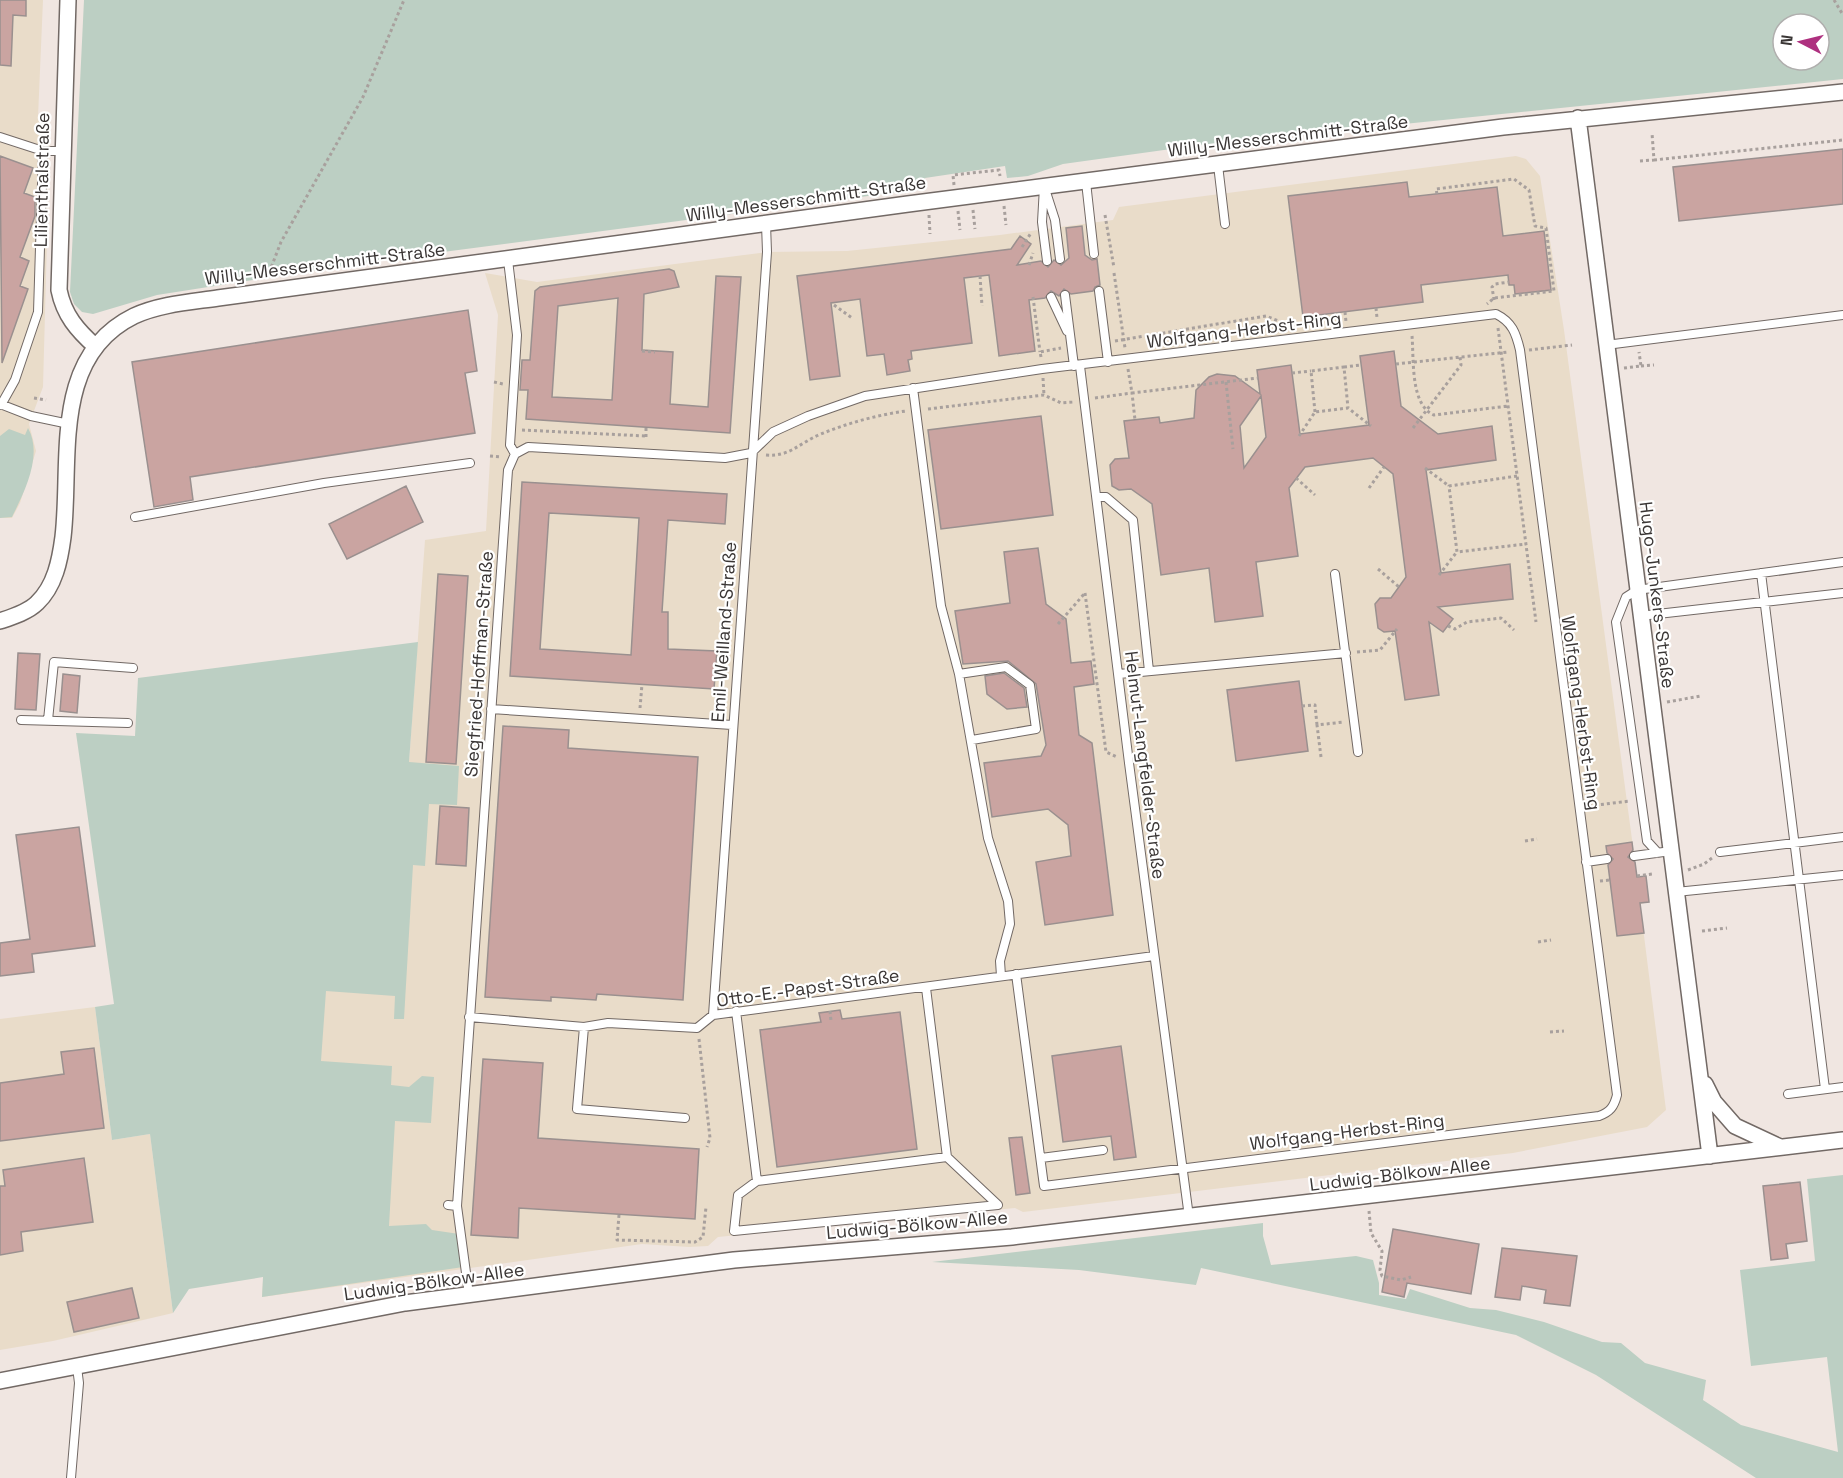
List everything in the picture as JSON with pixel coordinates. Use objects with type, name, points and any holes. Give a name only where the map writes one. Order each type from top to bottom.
[{"type":"street","name":"Lilienthalstraße","points":[[68,0],[59,290],[63,308],[73,324],[96,347]]},
{"type":"street","name":"Willy-Messerschmitt-Straße","points":[[0,621],[36,604],[49,586],[60,560],[66,510],[69,424],[76,380],[96,347],[120,324],[150,310],[766,224],[1578,118],[1843,92]]},
{"type":"street","name":"Hugo-Junkers-Straße","points":[[1578,118],[1637,590],[1664,852],[1676,892],[1710,1156]]},
{"type":"street","name":"Hugo-Junkers-Straße","points":[[1700,1076],[1714,1102],[1735,1126],[1780,1147]]},
{"type":"street","name":"Ludwig-Bölkow-Allee","points":[[0,1381],[405,1303],[734,1260],[1012,1237],[1843,1140]]},
{"type":"lane","points":[[0,137],[43,151],[62,151]]},
{"type":"lane","points":[[43,151],[38,312],[15,381],[0,405],[31,416],[69,424]]},
{"type":"lane","points":[[1218,165],[1225,224]]},
{"type":"lane","points":[[1086,182],[1094,254]]},
{"type":"lane","points":[[1044,187],[1055,220],[1060,259]]},
{"type":"lane","points":[[1044,187],[1042,222],[1047,261]]},
{"type":"lane","name":"Emil-Weilland-Straße","points":[[713,1014],[767,252],[766,224]]},
{"type":"lane","name":"Siegfried-Hoffman-Straße","points":[[469,1295],[457,1206],[508,470],[515,454],[510,445],[517,335],[508,260]]},
{"type":"lane","points":[[1099,291],[1108,362]]},
{"type":"lane","points":[[1065,295],[1071,343]]},
{"type":"lane","points":[[1052,297],[1071,343]]},
{"type":"lane","name":"Wolfgang-Herbst-Ring","points":[[751,453],[773,432],[817,412],[865,396],[913,388],[1042,369],[1496,314],[1506,319],[1516,333],[1617,1095],[1614,1106],[1608,1113],[1183,1167]]},
{"type":"lane","points":[[1606,345],[1843,315]]},
{"type":"lane","name":"Helmut-Langfelder-Straße","points":[[1071,343],[1085,400],[1129,763],[1189,1217]]},
{"type":"lane","points":[[913,388],[941,606],[959,674],[988,838],[1010,911],[1010,924],[1000,961],[1001,976]]},
{"type":"lane","points":[[515,454],[528,447],[725,458],[751,453]]},
{"type":"lane","points":[[135,517],[324,483],[470,463]]},
{"type":"lane","points":[[1097,497],[1106,497],[1133,520],[1149,671]]},
{"type":"lane","points":[[1664,852],[1647,842],[1616,622],[1626,597],[1637,590],[1843,562]]},
{"type":"lane","points":[[1761,573],[1825,1089]]},
{"type":"lane","points":[[1335,574],[1358,752]]},
{"type":"lane","points":[[1640,616],[1843,593]]},
{"type":"lane","points":[[1119,674],[1346,653]]},
{"type":"lane","points":[[48,720],[54,662],[133,668]]},
{"type":"lane","points":[[959,674],[1006,667],[1030,685],[1036,729],[972,740]]},
{"type":"lane","points":[[491,709],[732,725]]},
{"type":"lane","points":[[21,720],[128,723]]},
{"type":"lane","points":[[1720,852],[1843,837]]},
{"type":"lane","points":[[1634,856],[1664,852]]},
{"type":"lane","points":[[1586,862],[1607,859]]},
{"type":"lane","points":[[1676,892],[1843,875]]},
{"type":"lane","name":"Otto-E.-Papst-Straße","points":[[697,1028],[713,1014],[926,988],[1154,956]]},
{"type":"lane","points":[[1016,974],[1044,1186],[1183,1167]]},
{"type":"lane","points":[[926,988],[947,1157],[998,1205],[734,1231],[738,1195],[757,1181],[947,1157]]},
{"type":"lane","points":[[736,1011],[757,1181]]},
{"type":"lane","points":[[469,1017],[584,1027],[609,1023],[697,1028]]},
{"type":"lane","points":[[584,1027],[578,1108],[686,1118]]},
{"type":"lane","points":[[1788,1094],[1843,1087]]},
{"type":"lane","points":[[1041,1158],[1103,1150]]},
{"type":"lane","points":[[448,1205],[457,1206]]},
{"type":"lane","points":[[71,1478],[79,1383],[77,1367]]},
{"type":"path","points":[[261,293],[281,242],[363,97],[404,0]]},
{"type":"path","points":[[1834,0],[1843,15]]},
{"type":"path","points":[[1652,133],[1654,160]]},
{"type":"path","points":[[1640,161],[1843,140]]},
{"type":"path","points":[[954,185],[953,176],[999,170]]},
{"type":"path","points":[[982,172],[983,181]]},
{"type":"path","points":[[1437,194],[1436,189],[1514,179],[1529,190],[1535,226],[1546,228],[1554,291],[1494,298],[1488,303],[1477,305]]},
{"type":"path","points":[[1470,185],[1470,190]]},
{"type":"path","points":[[972,207],[975,229]]},
{"type":"path","points":[[957,209],[960,231]]},
{"type":"path","points":[[928,212],[930,234]]},
{"type":"path","points":[[1105,215],[1135,420]]},
{"type":"path","points":[[1022,247],[1031,233]]},
{"type":"path","points":[[980,276],[982,306]]},
{"type":"path","points":[[1509,282],[1495,284],[1492,287],[1536,622]]},
{"type":"path","points":[[1033,297],[1044,394]]},
{"type":"path","points":[[834,305],[852,318]]},
{"type":"path","points":[[1376,308],[1377,318]]},
{"type":"path","points":[[1345,312],[1346,322]]},
{"type":"path","points":[[1105,342],[1266,316],[1296,328]]},
{"type":"path","points":[[1367,319],[1388,316]]},
{"type":"path","points":[[1336,323],[1356,320]]},
{"type":"path","points":[[1410,325],[1419,402],[1425,412],[1434,415],[1508,406]]},
{"type":"path","points":[[1637,341],[1641,366]]},
{"type":"path","points":[[1040,352],[1071,343]]},
{"type":"path","points":[[1396,364],[1572,345]]},
{"type":"path","points":[[642,351],[655,352]]},
{"type":"path","points":[[1413,428],[1461,365],[1460,357]]},
{"type":"path","points":[[1292,373],[1361,364]]},
{"type":"path","points":[[1624,368],[1654,365]]},
{"type":"path","points":[[1344,367],[1348,408]]},
{"type":"path","points":[[1299,436],[1315,412],[1311,371]]},
{"type":"path","points":[[751,453],[782,456],[818,435],[841,426],[916,410],[1044,394],[1061,403],[1258,378]]},
{"type":"path","points":[[1226,382],[1233,449]]},
{"type":"path","points":[[34,398],[46,400]]},
{"type":"path","points":[[1315,412],[1348,408],[1371,426]]},
{"type":"path","points":[[511,429],[646,436]]},
{"type":"path","points":[[1368,488],[1384,467]]},
{"type":"path","points":[[1425,468],[1449,486],[1517,476]]},
{"type":"path","points":[[1296,478],[1315,495]]},
{"type":"path","points":[[1439,575],[1457,552],[1449,486]]},
{"type":"path","points":[[1457,552],[1526,544]]},
{"type":"path","points":[[1378,568],[1399,587]]},
{"type":"path","points":[[1058,624],[1085,593],[1106,752],[1129,763]]},
{"type":"path","points":[[1448,626],[1455,629],[1467,622],[1501,618],[1514,630]]},
{"type":"path","points":[[1346,653],[1380,650],[1397,629]]},
{"type":"path","points":[[639,719],[642,684]]},
{"type":"path","points":[[1666,702],[1701,696]]},
{"type":"path","points":[[1302,706],[1315,705],[1321,757]]},
{"type":"path","points":[[1317,725],[1354,720]]},
{"type":"path","points":[[1578,807],[1615,802]]},
{"type":"path","points":[[1525,841],[1537,839]]},
{"type":"path","points":[[1686,870],[1704,864],[1720,852]]},
{"type":"path","points":[[1636,876],[1652,874]]},
{"type":"path","points":[[1702,931],[1727,928]]},
{"type":"path","points":[[1538,942],[1551,940]]},
{"type":"path","points":[[697,1028],[710,1138],[707,1147]]},
{"type":"path","points":[[1550,1032],[1564,1031]]},
{"type":"path","points":[[619,1215],[618,1240],[695,1242],[703,1237],[706,1207]]},
{"type":"path","points":[[1369,1211],[1371,1233],[1382,1251],[1380,1270],[1382,1276],[1401,1280],[1411,1277]]},
{"type":"shaded area","points":[[0,0],[43,0],[38,117],[50,129],[43,387],[29,424],[36,451],[20,503],[12,518],[0,518]]},
{"type":"shaded area","points":[[1516,156],[1526,159],[1540,176],[1564,330],[1637,877],[1646,876],[1649,902],[1640,904],[1666,1110],[1647,1127],[1513,1153],[1023,1212],[1015,1208],[718,1237],[708,1246],[642,1244],[262,1297],[296,756],[409,762],[425,540],[486,531],[498,315],[485,273],[537,282],[767,252],[847,251],[1000,235],[1113,220],[1119,207]]},
{"type":"shaded area","points":[[95,1007],[112,1140],[150,1134],[173,1313],[53,1341],[0,1350],[0,1019]]},
{"type":"green space","points":[[84,0],[1843,0],[1843,79],[1200,145],[1063,164],[1028,176],[1007,178],[1005,166],[925,178],[921,189],[382,260],[157,295],[93,314],[82,312],[74,304],[70,292]]},
{"type":"green space","points":[[28,428],[34,450],[31,473],[12,517],[0,518],[0,436],[9,429],[25,435]]},
{"type":"green space","points":[[418,642],[409,762],[459,766],[457,805],[429,804],[425,866],[413,865],[404,1019],[394,1019],[395,996],[326,991],[321,1061],[392,1066],[391,1085],[409,1087],[422,1076],[434,1077],[431,1123],[395,1121],[389,1226],[426,1224],[432,1230],[459,1234],[463,1267],[262,1297],[263,1277],[189,1289],[173,1313],[150,1134],[112,1140],[95,1007],[114,1004],[76,733],[135,736],[138,678]]},
{"type":"green space","points":[[1843,1175],[1843,1478],[1756,1478],[1596,1375],[1516,1335],[1201,1268],[1196,1285],[1079,1270],[932,1262],[1263,1223],[1263,1236],[1271,1265],[1356,1256],[1373,1260],[1379,1283],[1379,1295],[1406,1299],[1410,1289],[1470,1308],[1496,1310],[1544,1322],[1602,1342],[1621,1343],[1645,1363],[1706,1380],[1703,1400],[1741,1425],[1838,1452],[1827,1357],[1751,1366],[1740,1270],[1815,1261],[1807,1179]]},
{"type":"building","points":[[0,0],[26,0],[26,16],[13,15],[11,66],[0,65]]},
{"type":"building","points":[[1843,149],[1843,204],[1679,221],[1673,167]]},
{"type":"building","points":[[0,156],[33,168],[24,193],[35,197],[35,216],[20,257],[29,261],[20,286],[28,289],[2,363]]},
{"type":"building","points":[[1407,182],[1409,197],[1497,187],[1503,236],[1544,231],[1551,290],[1515,294],[1514,285],[1509,285],[1508,275],[1421,285],[1423,302],[1303,317],[1288,196]]},
{"type":"building","points":[[1082,226],[1085,255],[1092,260],[1097,259],[1100,285],[1093,291],[1071,294],[1064,289],[1059,296],[1051,291],[1045,298],[1029,300],[1035,351],[999,356],[989,275],[964,278],[972,343],[911,351],[912,359],[908,360],[910,371],[887,375],[884,354],[867,356],[860,299],[831,303],[840,376],[810,380],[797,276],[1011,249],[1020,236],[1031,244],[1017,265],[1041,261],[1048,267],[1054,260],[1061,265],[1069,258],[1066,228]]},
{"type":"building","points":[[669,269],[674,271],[679,287],[644,294],[642,350],[673,352],[670,404],[708,407],[716,276],[741,277],[730,433],[526,419],[528,390],[520,390],[522,360],[530,360],[535,291],[540,287]],"holes":[[[618,298],[612,400],[552,397],[558,306]]]},
{"type":"building","points":[[468,310],[477,371],[465,373],[475,433],[190,477],[193,500],[154,507],[132,362]]},
{"type":"building","points":[[1394,351],[1401,406],[1438,434],[1492,426],[1496,460],[1426,470],[1441,573],[1510,564],[1513,599],[1438,607],[1453,619],[1443,632],[1429,622],[1439,695],[1405,700],[1395,631],[1384,632],[1378,628],[1375,604],[1380,598],[1391,598],[1406,577],[1393,474],[1373,458],[1305,467],[1289,488],[1298,556],[1256,562],[1263,616],[1215,622],[1209,568],[1161,575],[1152,504],[1131,489],[1119,490],[1112,486],[1110,465],[1115,459],[1129,458],[1124,421],[1159,417],[1160,423],[1194,418],[1196,390],[1209,377],[1217,374],[1235,376],[1260,394],[1257,370],[1291,365],[1300,434],[1369,425],[1360,356]],"holes":[[[1261,396],[1266,437],[1244,468],[1240,426]]]},
{"type":"building","points":[[1041,416],[1053,515],[941,529],[928,430]]},
{"type":"building","points":[[522,482],[727,494],[725,524],[668,520],[662,612],[668,612],[668,649],[717,651],[714,689],[510,676]],"holes":[[[549,513],[639,518],[631,655],[540,649]]]},
{"type":"building","points":[[406,486],[423,522],[347,559],[329,524]]},
{"type":"building","points":[[1038,548],[1046,604],[1066,619],[1071,663],[1091,661],[1094,684],[1074,687],[1079,735],[1092,743],[1113,915],[1045,925],[1036,862],[1071,856],[1068,825],[1048,809],[992,817],[984,763],[1041,756],[1046,745],[1036,684],[1008,661],[963,664],[955,611],[1010,603],[1004,552]]},
{"type":"building","points":[[438,574],[468,576],[456,764],[426,762]]},
{"type":"building","points":[[18,653],[40,654],[36,710],[15,709]]},
{"type":"building","points":[[1004,673],[1024,688],[1027,707],[1007,709],[987,694],[985,676]]},
{"type":"building","points":[[63,674],[80,676],[77,713],[60,711]]},
{"type":"building","points":[[1299,681],[1308,751],[1236,761],[1227,690]]},
{"type":"building","points":[[503,726],[569,730],[568,748],[698,757],[683,1000],[597,994],[596,1000],[551,997],[551,1001],[485,997]]},
{"type":"building","points":[[440,806],[469,808],[466,866],[436,864]]},
{"type":"building","points":[[79,827],[95,946],[32,954],[34,972],[0,976],[0,943],[30,939],[16,835]]},
{"type":"building","points":[[1632,842],[1633,850],[1628,857],[1635,862],[1637,877],[1646,876],[1649,902],[1640,903],[1644,933],[1617,936],[1608,865],[1613,859],[1607,853],[1606,846]]},
{"type":"building","points":[[840,1010],[842,1019],[900,1012],[917,1149],[777,1167],[760,1030],[821,1022],[819,1013]]},
{"type":"building","points":[[1121,1046],[1136,1157],[1114,1160],[1111,1136],[1063,1142],[1052,1056]]},
{"type":"building","points":[[94,1048],[104,1128],[0,1141],[0,1083],[64,1074],[61,1052]]},
{"type":"building","points":[[483,1059],[543,1063],[538,1138],[699,1149],[695,1219],[519,1208],[518,1238],[471,1235]]},
{"type":"building","points":[[1022,1137],[1030,1193],[1016,1195],[1009,1138]]},
{"type":"building","points":[[84,1158],[93,1222],[21,1232],[23,1251],[0,1255],[0,1186],[5,1186],[3,1170]]},
{"type":"building","points":[[1800,1182],[1807,1241],[1786,1244],[1788,1258],[1771,1260],[1763,1186]]},
{"type":"building","points":[[1393,1229],[1479,1244],[1471,1294],[1407,1283],[1404,1297],[1382,1292]]},
{"type":"building","points":[[1502,1248],[1577,1256],[1570,1306],[1544,1303],[1546,1290],[1522,1286],[1520,1300],[1495,1297]]},
{"type":"building","points":[[132,1288],[139,1318],[74,1332],[67,1302]]}]
